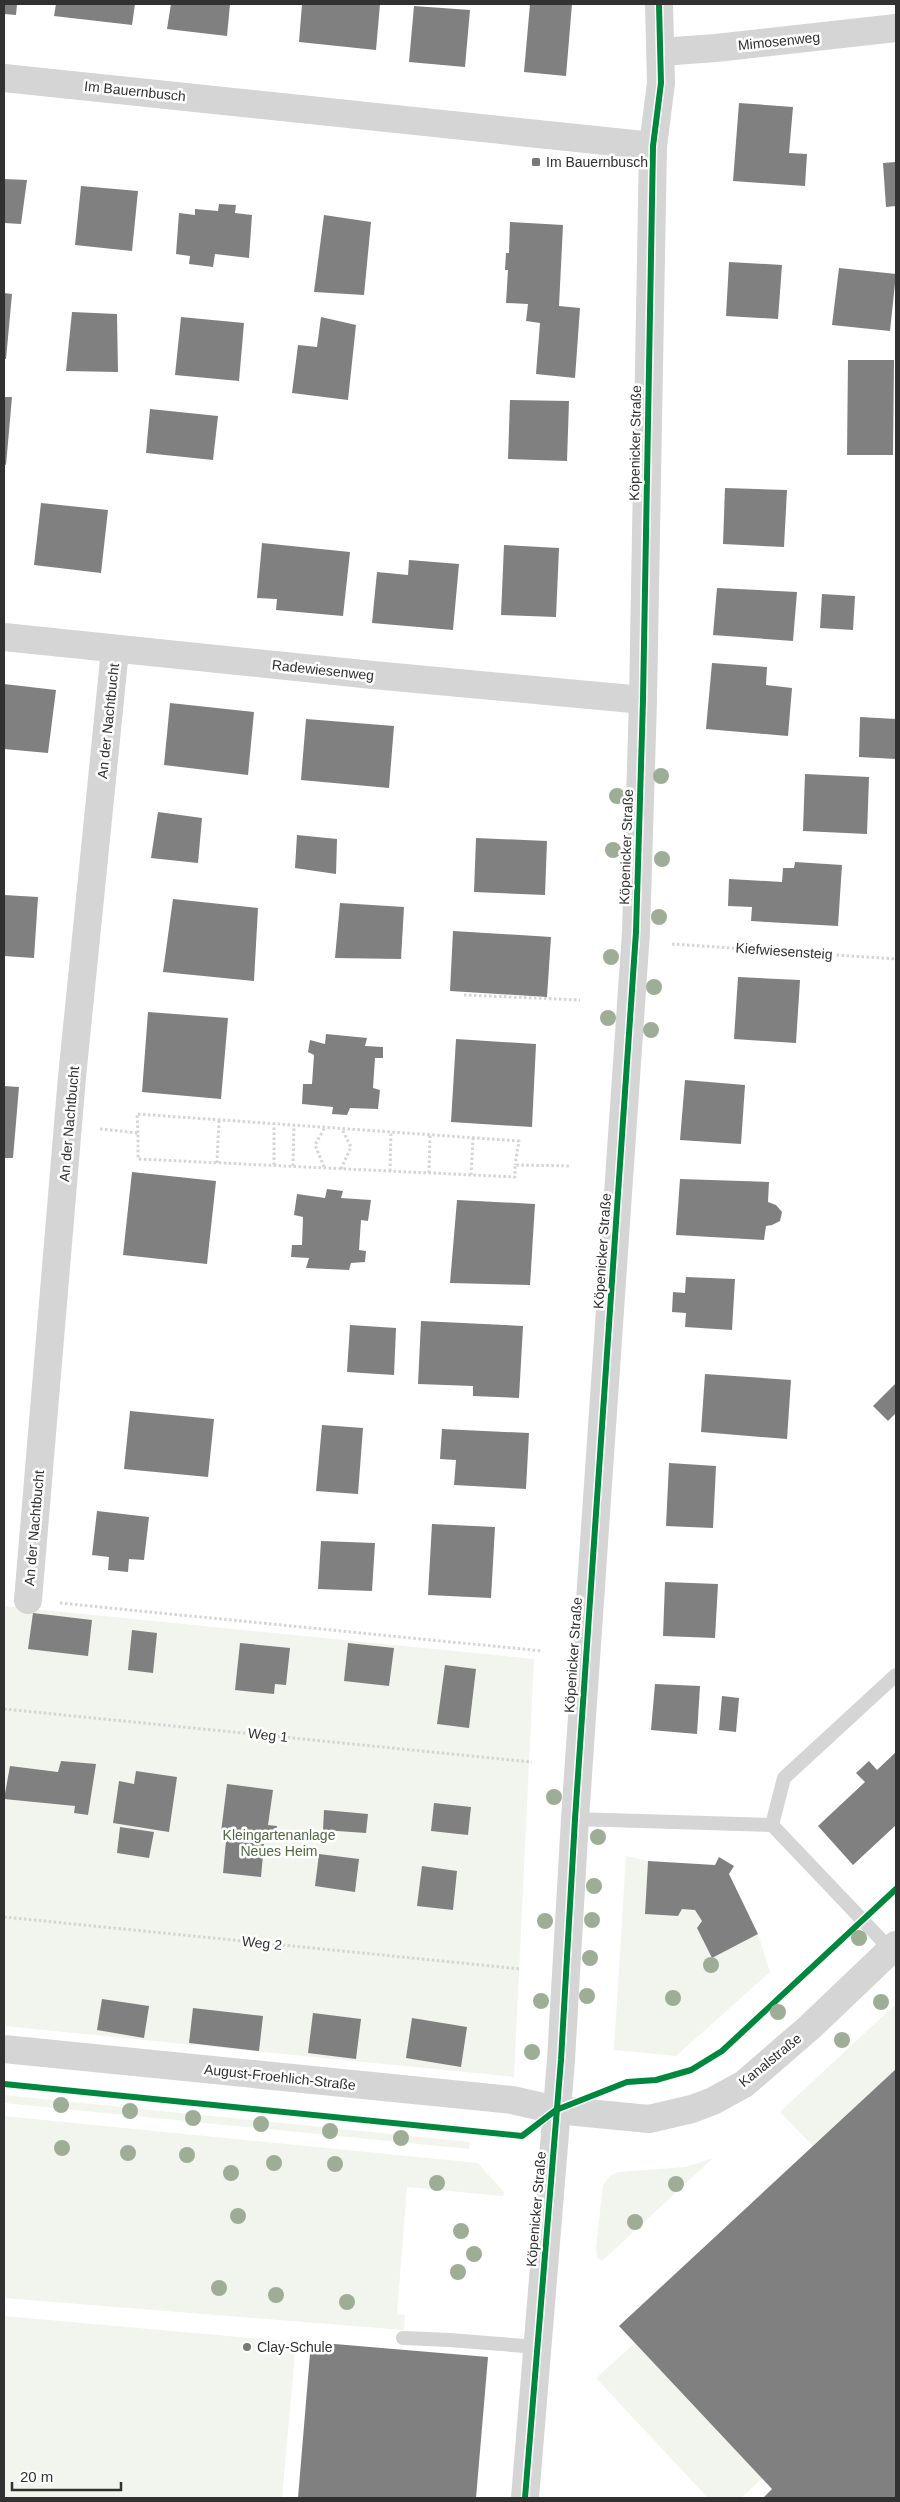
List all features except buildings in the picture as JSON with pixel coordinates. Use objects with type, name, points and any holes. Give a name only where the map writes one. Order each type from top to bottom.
[{"type":"street","name":"Köpenicker Straße","points":[[525,2498],[556,2110],[636,932],[643,700],[653,146],[661,83],[659,4]]},
{"type":"street","name":"Mimosenweg","points":[[661,52],[716,48],[896,28]]},
{"type":"street","name":"Im Bauernbusch","points":[[4,78],[653,146]]},
{"type":"street","name":"Radewiesenweg","points":[[4,637],[115,650],[643,700]]},
{"type":"street","name":"An der Nachtbucht","points":[[28,1600],[68,1125],[115,650]]},
{"type":"street","name":"Kanalstraße","points":[[556,2110],[650,2120],[692,2109],[713,2101],[744,2084],[810,2027],[894,1948]]},
{"type":"street","name":"August-Froehlich-Straße","points":[[4,2049],[512,2100],[556,2110]]},
{"type":"lane","points":[[772,1825],[784,1778],[896,1675]]},
{"type":"lane","points":[[575,1819],[772,1825],[894,1948]]},
{"type":"lane","points":[[403,2338],[450,2340],[537,2348]]},
{"type":"path","points":[[464,995],[580,1000]]},
{"type":"path","points":[[137,1114],[219,1120],[519,1141],[515,1178],[138,1159],[137,1114]]},
{"type":"path","points":[[217,1163],[219,1120]]},
{"type":"path","points":[[274,1124],[274,1165]]},
{"type":"path","points":[[68,1125],[138,1133]]},
{"type":"path","points":[[293,1166],[294,1125]]},
{"type":"path","points":[[324,1168],[315,1145],[325,1127]]},
{"type":"path","points":[[342,1129],[351,1147],[342,1169]]},
{"type":"path","points":[[390,1171],[391,1132]]},
{"type":"path","points":[[429,1173],[430,1135]]},
{"type":"path","points":[[471,1175],[473,1138]]},
{"type":"path","points":[[515,1165],[571,1166]]},
{"type":"path","points":[[28,1600],[542,1651]]},
{"type":"green space","name":"Kleingartenanlage Neues Heim","points":[[4,1606],[534,1659],[514,2077],[4,2026]]},
{"type":"green space","points":[[626,1856],[648,1861],[646,1914],[678,1916],[682,1909],[695,1910],[702,1921],[697,1928],[712,1958],[758,1934],[770,1972],[676,2056],[614,2050]]},
{"type":"green space","points":[[896,2004],[896,2069],[813,2146],[780,2112]]},
{"type":"green space","points":[[4,2095],[470,2142],[469,2149],[4,2103]]},
{"type":"green space","points":[[4,2116],[478,2163],[504,2192],[503,2196],[407,2187],[397,2314],[405,2315],[404,2330],[4,2298]]},
{"type":"green space","points":[[713,2158],[602,2261],[597,2258],[596,2248],[603,2185],[610,2176],[618,2172],[686,2167]]},
{"type":"green space","points":[[4,2316],[296,2342],[282,2498],[4,2498]]},
{"type":"green space","points":[[635,2343],[762,2478],[741,2498],[708,2498],[596,2378]]},
{"type":"cycle path","points":[[525,2498],[561,2060],[575,1819],[636,932],[643,700],[653,146],[661,83],[659,4]]},
{"type":"cycle path","points":[[4,2084],[522,2136],[556,2110],[627,2082],[656,2080],[691,2070],[722,2051],[896,1889]]},
{"type":"place","name":"Im Bauernbusch","points":[[536,162]]},
{"type":"place","name":"Clay-Schule","points":[[247,2347]]}]
